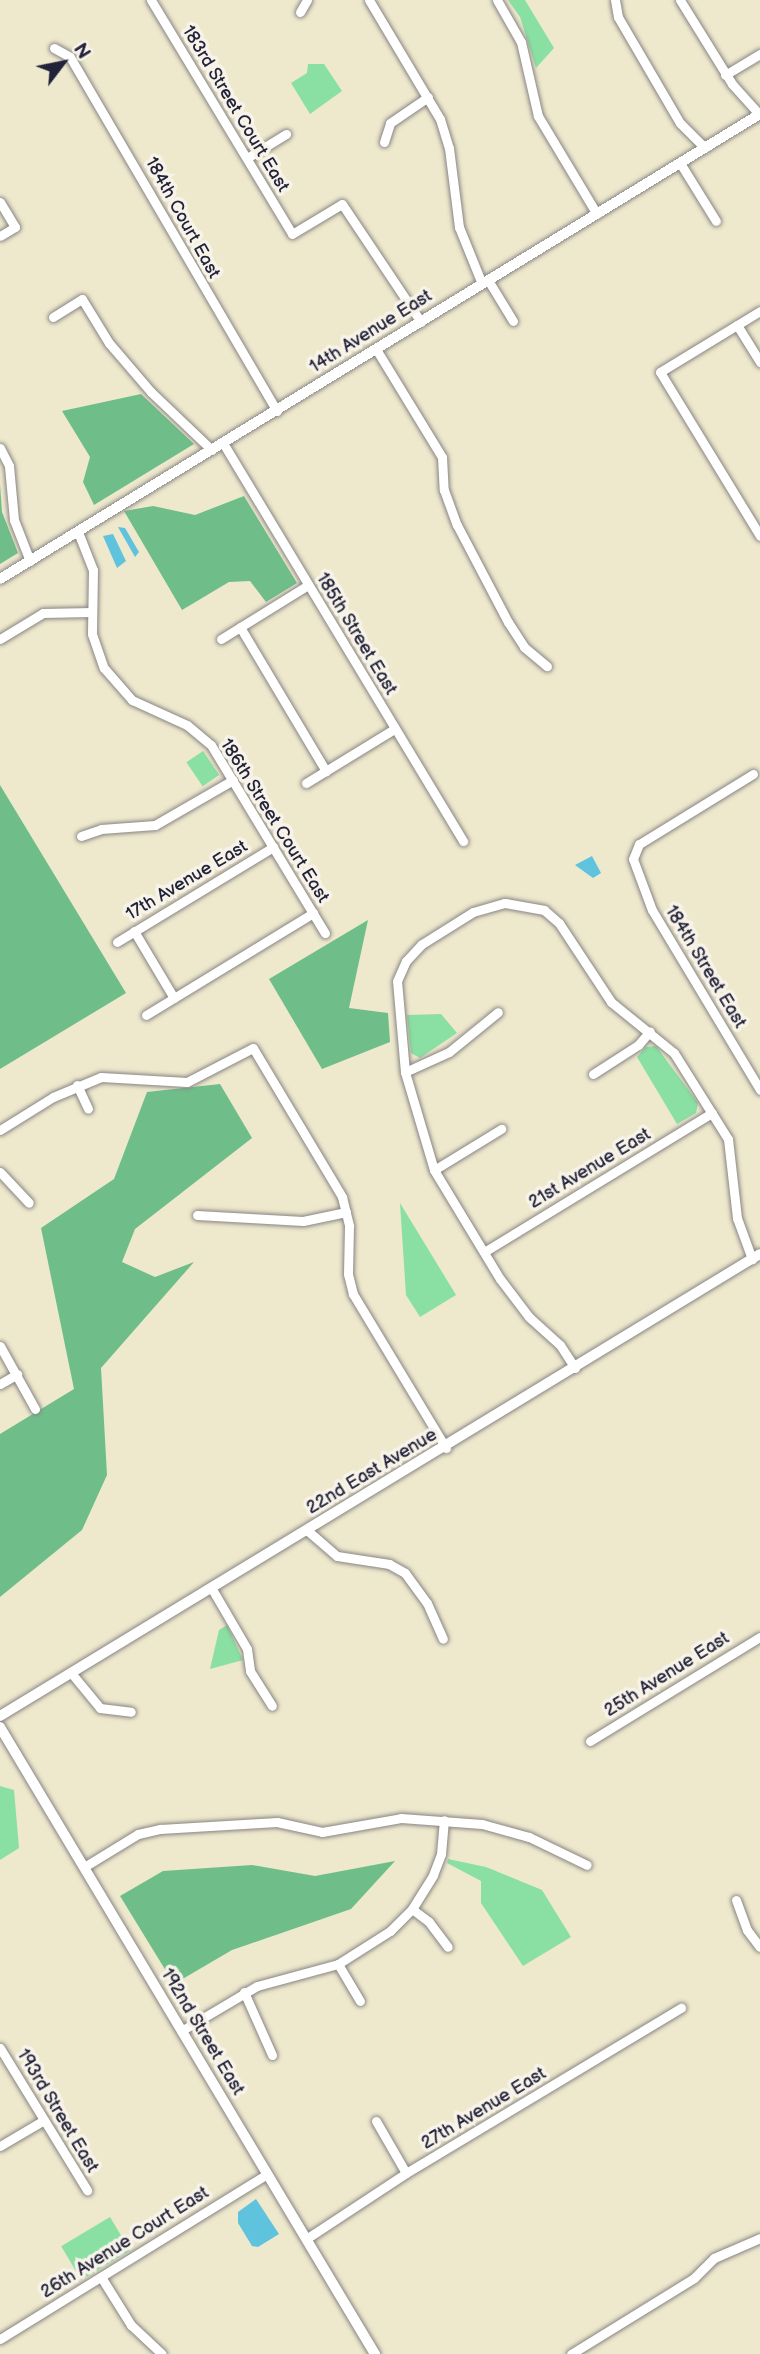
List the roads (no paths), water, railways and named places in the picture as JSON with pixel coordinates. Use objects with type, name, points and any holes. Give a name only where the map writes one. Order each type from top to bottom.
[{"type":"street","name":"183rd Street Court East","points":[[151,0],[292,234],[342,204],[421,322]]},
{"type":"street","points":[[300,12],[307,0]]},
{"type":"street","points":[[369,0],[428,97],[449,148],[465,247],[485,282],[513,321]]},
{"type":"street","points":[[497,0],[521,42],[538,116],[597,214]]},
{"type":"street","points":[[615,0],[618,17],[680,123],[705,148]]},
{"type":"street","points":[[680,0],[725,75],[760,115]]},
{"type":"street","name":"184th Court East","points":[[54,48],[70,57],[277,411]]},
{"type":"street","points":[[725,75],[760,54]]},
{"type":"street","points":[[384,142],[390,123],[428,97]]},
{"type":"street","name":"14th Avenue East","points":[[0,579],[760,115]]},
{"type":"street","points":[[247,158],[286,134]]},
{"type":"street","points":[[681,163],[716,221]]},
{"type":"street","points":[[0,202],[15,227],[0,236]]},
{"type":"street","points":[[53,317],[82,299],[109,343],[151,392],[212,450]]},
{"type":"street","points":[[760,311],[660,372],[760,536]]},
{"type":"street","points":[[737,325],[760,362]]},
{"type":"street","points":[[376,349],[442,457],[443,490],[457,525],[508,622],[524,647],[547,666]]},
{"type":"street","name":"185th Street East","points":[[223,443],[463,841]]},
{"type":"street","points":[[0,448],[9,466],[14,520],[30,561]]},
{"type":"street","name":"186th Street Court East","points":[[78,532],[93,570],[94,643],[115,684],[132,700],[202,736],[233,780],[325,933]]},
{"type":"street","points":[[221,639],[308,585]]},
{"type":"street","points":[[0,639],[43,613],[92,612]]},
{"type":"street","points":[[240,627],[326,771]]},
{"type":"street","points":[[306,783],[394,729]]},
{"type":"street","name":"184th Street East","points":[[753,774],[639,844],[634,855],[652,910],[760,1090]]},
{"type":"street","points":[[81,836],[101,828],[155,825],[233,780]]},
{"type":"street","name":"17th Avenue East","points":[[117,942],[273,847]]},
{"type":"street","points":[[575,1368],[560,1345],[518,1304],[434,1170],[405,1072],[397,981],[406,961],[422,944],[487,906],[530,906],[559,923],[611,1002],[674,1053],[712,1113],[732,1150],[737,1218],[756,1256]]},
{"type":"street","points":[[146,1015],[313,913]]},
{"type":"street","points":[[134,931],[174,998]]},
{"type":"street","points":[[405,1072],[449,1052],[498,1012]]},
{"type":"street","points":[[593,1074],[638,1045],[650,1031]]},
{"type":"street","points":[[0,1130],[78,1085],[121,1076],[187,1082],[253,1048],[342,1197],[346,1212],[353,1294],[446,1448]]},
{"type":"street","points":[[78,1085],[88,1109]]},
{"type":"street","name":"21st Avenue East","points":[[484,1252],[712,1113]]},
{"type":"street","points":[[434,1170],[501,1129]]},
{"type":"street","points":[[0,1172],[29,1203]]},
{"type":"street","points":[[197,1215],[303,1221],[346,1212]]},
{"type":"street","name":"22nd East Avenue","points":[[0,1716],[446,1448],[756,1256]]},
{"type":"street","points":[[0,1346],[35,1409]]},
{"type":"street","points":[[0,1384],[17,1374]]},
{"type":"street","points":[[308,1531],[337,1556],[389,1564],[405,1573],[427,1603],[443,1639]]},
{"type":"street","points":[[212,1589],[247,1649],[250,1671],[272,1706]]},
{"type":"street","name":"25th Avenue East","points":[[590,1741],[760,1637]]},
{"type":"street","points":[[72,1674],[100,1708],[131,1712]]},
{"type":"street","name":"192nd Street East","points":[[0,1727],[375,2354]]},
{"type":"street","points":[[84,1867],[138,1833],[160,1829],[277,1822],[322,1832],[401,1818],[482,1824],[529,1837],[587,1865]]},
{"type":"street","points":[[181,2031],[244,1992],[338,1964],[370,1946],[412,1909],[440,1858],[444,1821]]},
{"type":"street","points":[[736,1900],[747,1930],[760,1947]]},
{"type":"street","points":[[412,1909],[429,1922],[447,1947]]},
{"type":"street","points":[[338,1964],[360,2001]]},
{"type":"street","points":[[244,1992],[272,2055]]},
{"type":"street","name":"27th Avenue East","points":[[306,2239],[406,2173],[681,2008]]},
{"type":"street","name":"193rd Street East","points":[[0,2048],[86,2190]]},
{"type":"street","points":[[0,2146],[44,2120]]},
{"type":"street","points":[[376,2120],[406,2173]]},
{"type":"street","name":"26th Avenue Court East","points":[[0,2339],[267,2174]]},
{"type":"street","points":[[571,2354],[694,2278],[714,2258],[760,2238]]},
{"type":"street","points":[[101,2277],[131,2325],[162,2354]]},
{"type":"water","points":[[118,527],[125,528],[139,552],[135,557]]},
{"type":"water","points":[[113,534],[126,561],[117,568],[103,536]]},
{"type":"water","points":[[592,856],[601,873],[593,878],[575,865]]},
{"type":"water","points":[[256,2199],[279,2234],[258,2247],[252,2246],[238,2223],[238,2212]]}]
